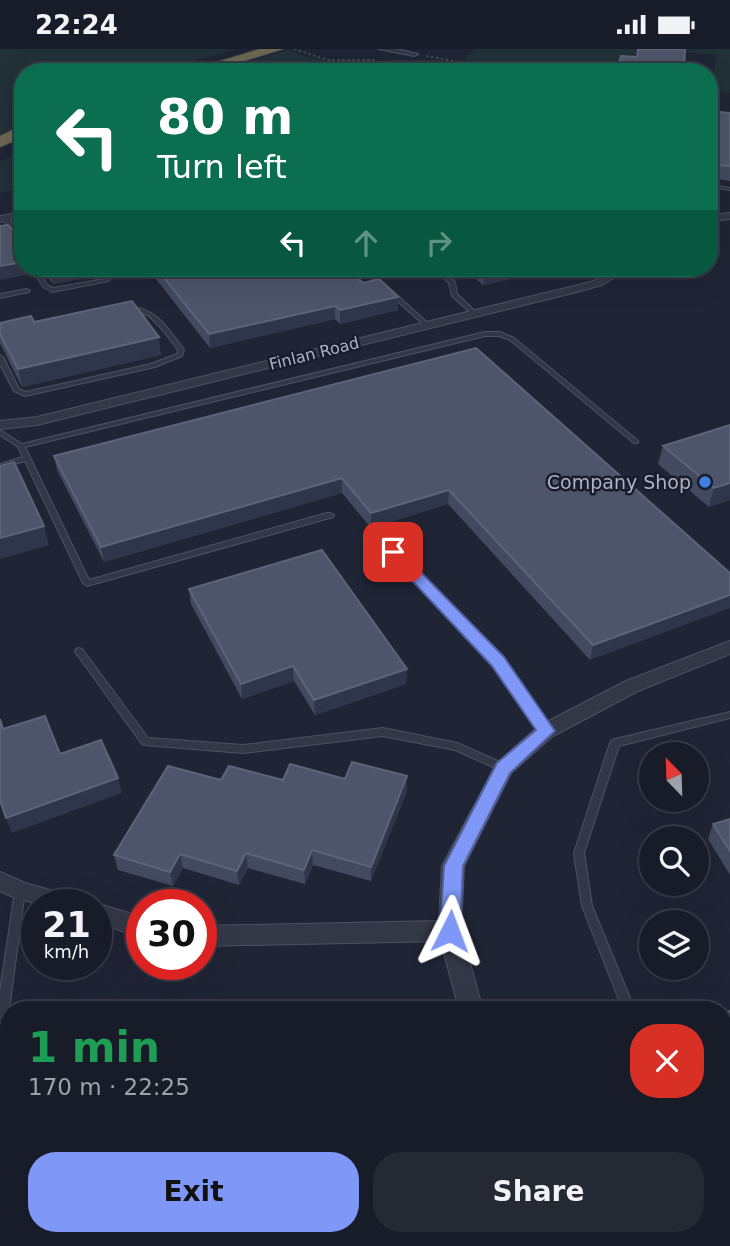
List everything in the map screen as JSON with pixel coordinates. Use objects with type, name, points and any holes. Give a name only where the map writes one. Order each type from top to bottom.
[{"type":"highway","points":[[207,63],[251,49]]},
{"type":"highway","points":[[215,63],[276,49]]},
{"type":"street","points":[[382,49],[414,54]]},
{"type":"street","name":"Finlan Road","points":[[0,425],[37,421],[586,287],[606,277]]},
{"type":"street","points":[[469,1001],[450,931],[453,866],[504,768],[546,731],[632,686],[730,647]]},
{"type":"street","points":[[0,881],[20,891]]},
{"type":"street","points":[[217,936],[450,931]]},
{"type":"lane","points":[[42,277],[52,291],[107,280],[108,277]]},
{"type":"lane","points":[[374,277],[427,325]]},
{"type":"lane","points":[[446,277],[452,282],[454,295],[474,313]]},
{"type":"lane","points":[[0,296],[27,291]]},
{"type":"lane","points":[[0,357],[16,390],[25,394],[153,366],[180,355],[181,350],[146,310],[134,307],[114,310]]},
{"type":"lane","points":[[21,446],[485,334],[500,334],[512,339],[636,442]]},
{"type":"lane","points":[[0,432],[21,446],[87,583],[330,515]]},
{"type":"lane","points":[[0,466],[25,459]]},
{"type":"lane","points":[[393,552],[498,661],[546,731]]},
{"type":"lane","points":[[79,651],[145,741],[243,749],[383,732],[457,747],[504,768]]},
{"type":"lane","points":[[625,1001],[587,906],[579,853],[615,743],[730,715]]},
{"type":"lane","points":[[4,1001],[20,891]]},
{"type":"path","points":[[293,49],[311,56],[355,61],[414,54],[464,63]]},
{"type":"shaded area","points":[[0,49],[236,49],[188,63],[14,63],[14,128],[0,135]]},
{"type":"shaded area","points":[[474,49],[637,49],[634,63],[479,63],[465,60]]},
{"type":"shaded area","points":[[683,49],[730,49],[730,93],[718,91],[717,55],[683,52]]},
{"type":"shaded area","points":[[288,50],[324,60],[456,63],[243,63]]},
{"type":"shaded area","points":[[14,155],[14,191],[0,193],[0,162]]},
{"type":"building","points":[[638,49],[685,49],[684,63],[619,63],[621,56],[637,57]]},
{"type":"building","points":[[718,112],[730,113],[730,166],[718,165]]},
{"type":"building","points":[[8,225],[14,231],[14,264],[0,266],[0,226]]},
{"type":"building","points":[[163,277],[357,277],[363,283],[379,279],[398,297],[340,310],[335,306],[209,334]]},
{"type":"building","points":[[132,301],[159,337],[18,369],[0,334],[0,323],[31,316],[34,322]]},
{"type":"building","points":[[476,348],[730,573],[730,595],[593,645],[449,490],[371,513],[342,478],[101,547],[54,456]]},
{"type":"building","points":[[730,425],[730,483],[714,488],[663,446]]},
{"type":"building","points":[[14,462],[44,526],[0,538],[0,466]]},
{"type":"building","points":[[322,550],[407,669],[314,700],[293,666],[241,684],[189,589]]},
{"type":"building","points":[[45,716],[60,754],[101,740],[118,778],[6,818],[0,800],[0,719],[3,729]]},
{"type":"building","points":[[352,762],[407,776],[371,867],[312,850],[304,870],[246,853],[237,871],[180,854],[170,872],[114,855],[168,766],[221,780],[229,766],[283,780],[290,764],[345,779]]},
{"type":"building","points":[[730,819],[730,851],[713,824]]},
{"type":"place","name":"Company Shop","points":[[705,482]]},
{"type":"route","points":[[393,552],[498,661],[546,731],[504,768],[453,866],[450,931]]}]
